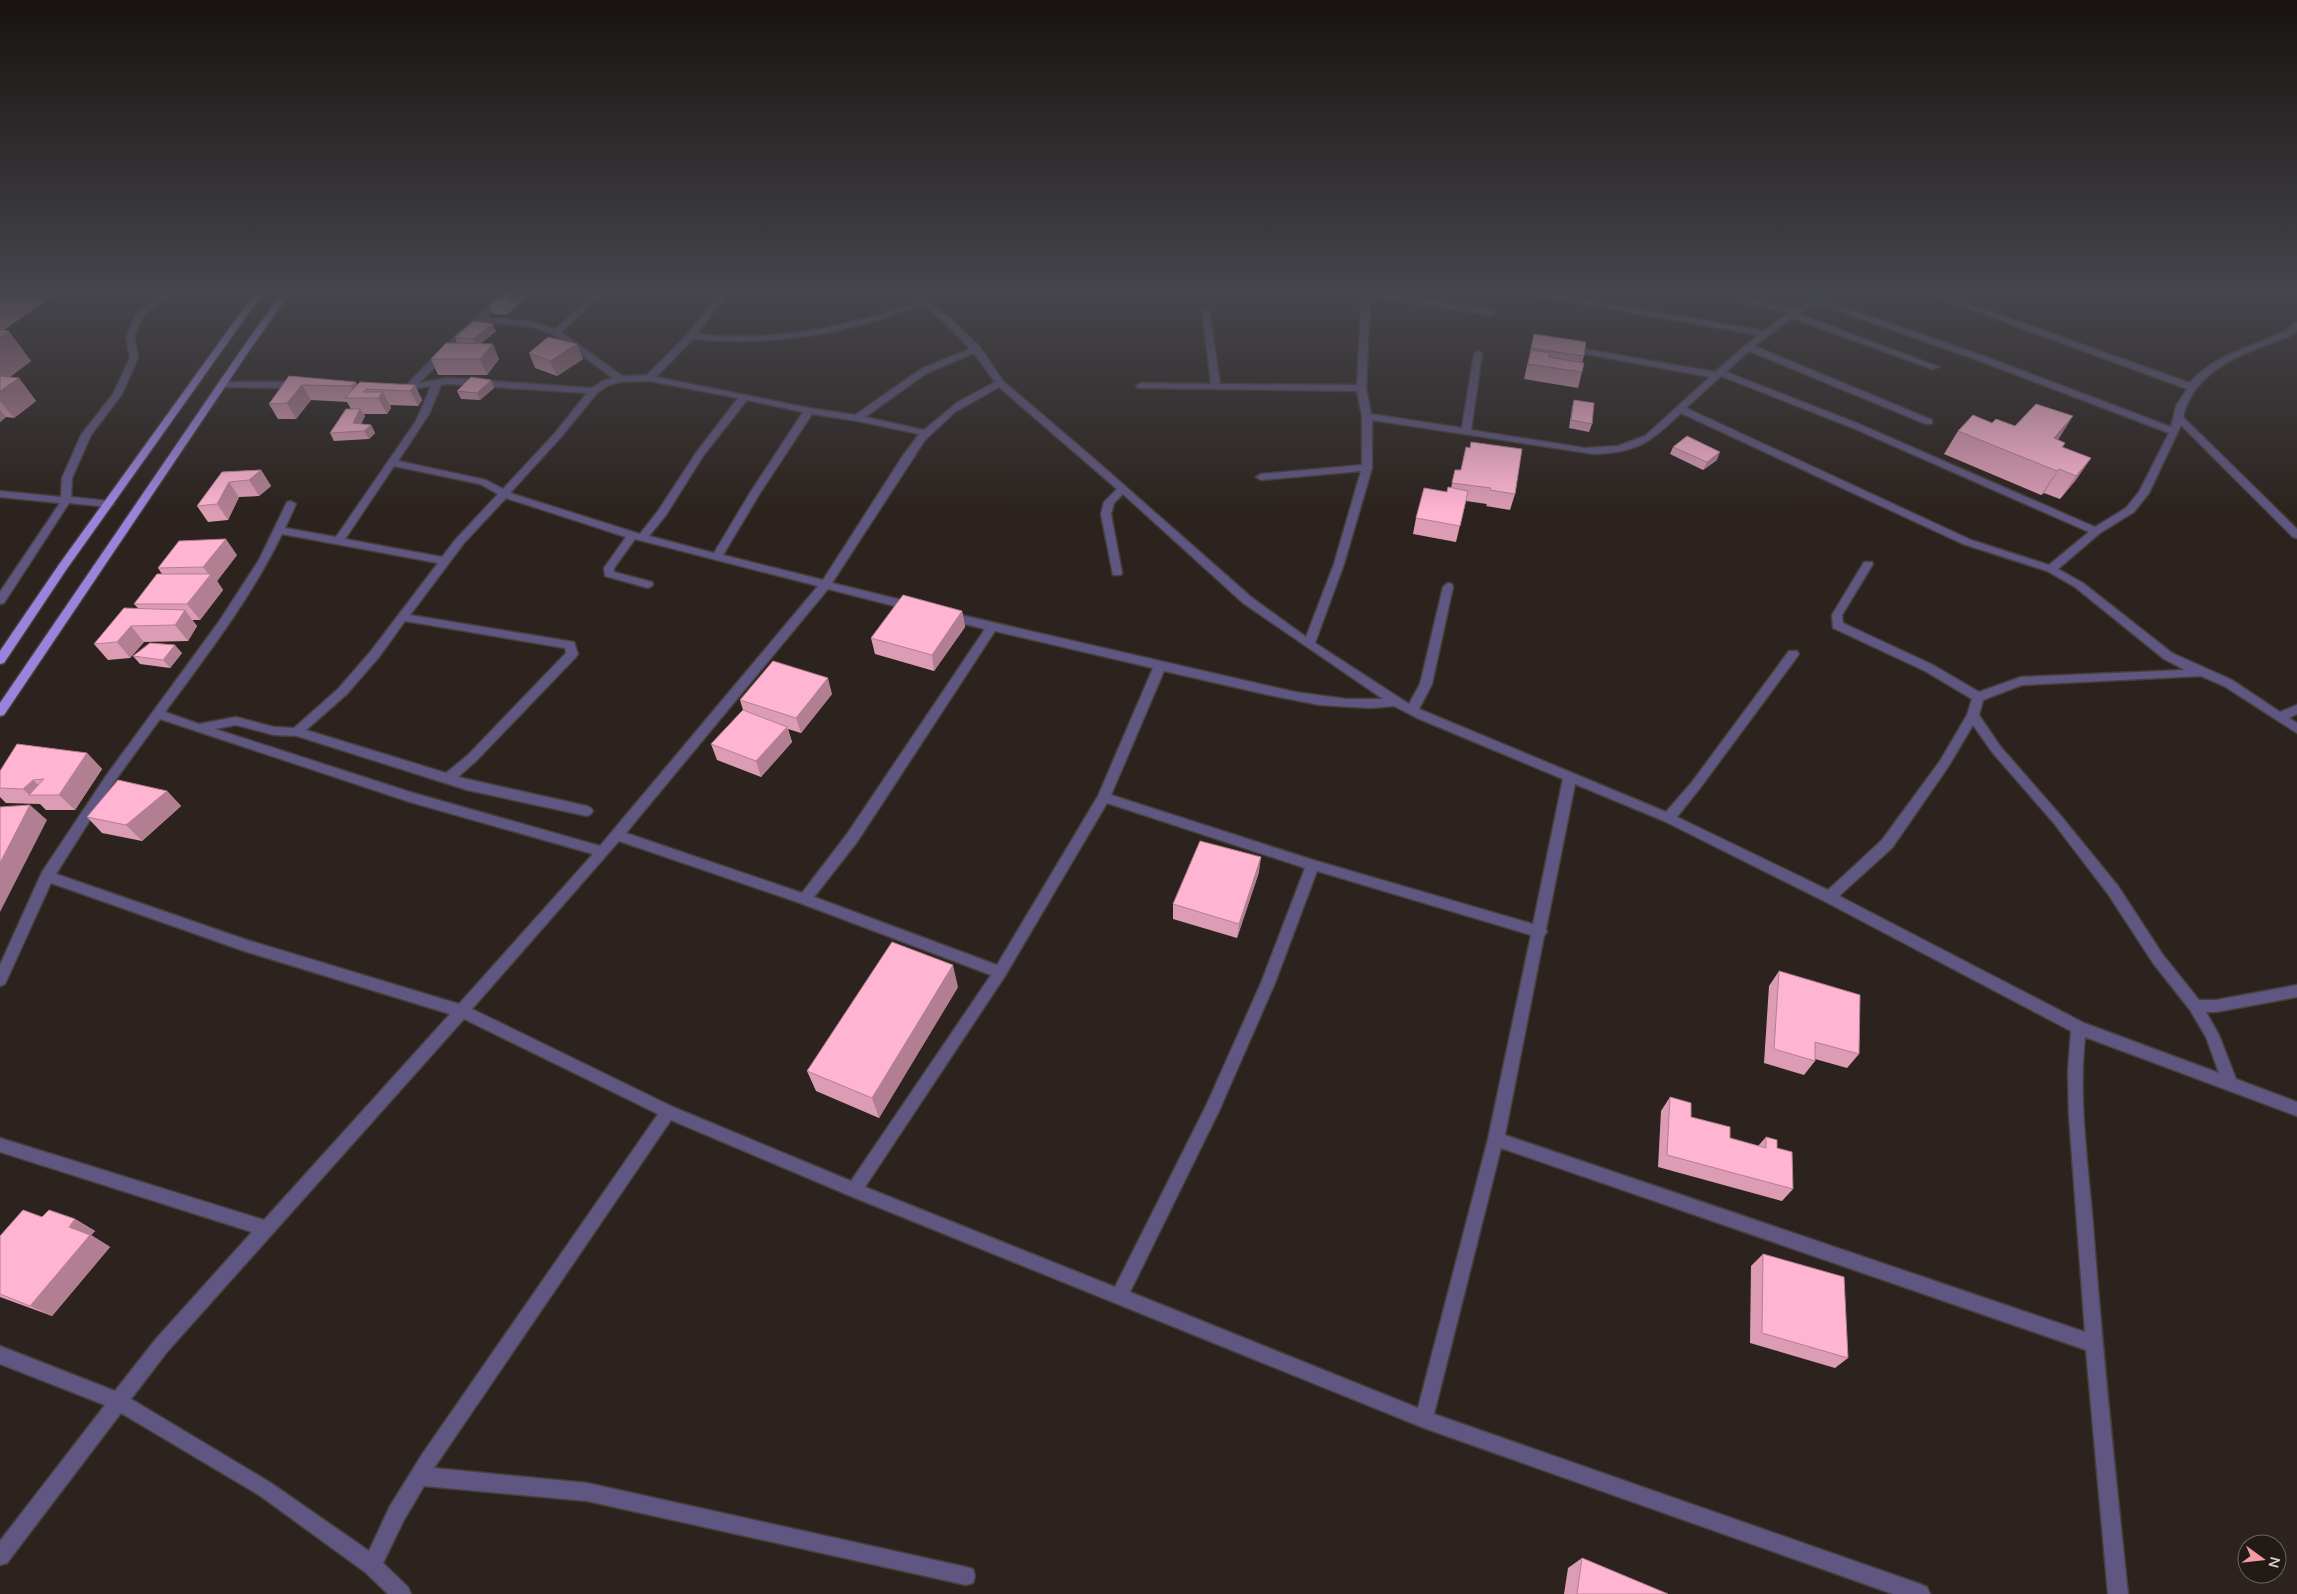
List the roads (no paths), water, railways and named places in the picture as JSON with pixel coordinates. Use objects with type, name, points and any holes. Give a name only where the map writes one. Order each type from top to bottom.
[{"type":"main road","points":[[0,660],[62,568],[207,364]]},
{"type":"main road","points":[[0,712],[235,364]]},
{"type":"street","points":[[0,600],[66,502],[67,478],[86,435],[116,394],[131,364]]},
{"type":"street","points":[[410,386],[432,364]]},
{"type":"street","points":[[600,364],[620,379]]},
{"type":"street","points":[[649,378],[663,364]]},
{"type":"street","points":[[857,418],[924,371],[940,364]]},
{"type":"street","points":[[987,364],[1000,383],[1123,489],[1247,600],[1396,702],[1668,818],[1829,897],[2079,1028],[2297,1109]]},
{"type":"street","points":[[1213,364],[1216,387]]},
{"type":"street","points":[[1309,644],[1339,564],[1366,468],[1367,416],[1361,388],[1362,364]]},
{"type":"street","points":[[1466,431],[1476,364]]},
{"type":"street","points":[[1663,364],[1717,374],[1856,426],[2096,531]]},
{"type":"street","points":[[1367,416],[1466,431],[1546,446],[1606,451],[1630,447],[1648,438],[1728,364]]},
{"type":"street","points":[[1790,364],[1929,422]]},
{"type":"street","points":[[1928,364],[1935,367]]},
{"type":"street","points":[[1997,364],[2174,432]]},
{"type":"street","points":[[2128,364],[2191,387]]},
{"type":"street","points":[[2051,570],[2096,531],[2130,510],[2144,493],[2174,432],[2177,416],[2191,387],[2206,371],[2216,364]]},
{"type":"street","points":[[391,390],[437,382],[469,382],[594,391],[620,379],[649,378],[809,411],[857,418],[926,432]]},
{"type":"street","points":[[339,540],[353,517],[393,463],[432,402],[437,382]]},
{"type":"street","points":[[0,1556],[161,1346],[603,852],[825,585],[853,546],[909,454],[926,432],[966,401],[1000,383]]},
{"type":"street","points":[[221,384],[305,386]]},
{"type":"street","points":[[1141,386],[1361,388]]},
{"type":"street","points":[[297,732],[343,690],[375,654],[460,541],[505,494],[585,404],[594,391]]},
{"type":"street","points":[[648,584],[609,574],[610,568],[638,536],[662,513],[698,455],[744,397]]},
{"type":"street","points":[[1680,409],[1966,542],[2051,570],[2079,585],[2168,656],[2228,683],[2297,729]]},
{"type":"street","points":[[717,556],[755,492],[809,411]]},
{"type":"street","points":[[2177,416],[2297,535]]},
{"type":"street","points":[[393,463],[483,482],[505,494],[537,506],[638,536],[992,627],[1262,689],[1336,702],[1376,704],[1396,702]]},
{"type":"street","points":[[1261,476],[1366,468]]},
{"type":"street","points":[[1117,572],[1106,514],[1109,502],[1123,489]]},
{"type":"street","points":[[0,494],[66,502],[109,504]]},
{"type":"street","points":[[0,980],[47,876],[110,779],[222,626],[264,560],[291,504]]},
{"type":"street","points":[[278,530],[444,561]]},
{"type":"street","points":[[1868,564],[1837,615],[1837,625],[1850,633],[1929,668],[1978,696],[2021,681],[2205,672]]},
{"type":"street","points":[[1412,710],[1426,684],[1448,587]]},
{"type":"street","points":[[402,617],[570,645],[572,654],[472,758],[448,778]]},
{"type":"street","points":[[805,899],[852,838],[992,627]]},
{"type":"street","points":[[1668,818],[1696,785],[1793,654]]},
{"type":"street","points":[[854,1190],[1000,972],[1104,797],[1160,666]]},
{"type":"street","points":[[1829,897],[1886,844],[1944,764],[1973,715],[1978,696]]},
{"type":"street","points":[[2280,717],[2297,709]]},
{"type":"street","points":[[158,714],[383,789],[491,821],[576,842],[603,852]]},
{"type":"street","points":[[1973,715],[1996,749],[2057,819],[2113,890],[2158,959],[2195,1006],[2212,1035],[2230,1084]]},
{"type":"street","points":[[199,728],[236,721],[274,731],[297,732],[467,785],[587,811]]},
{"type":"street","points":[[1424,1419],[1496,1139],[1540,932],[1570,776]]},
{"type":"street","points":[[1104,797],[1313,865],[1540,932]]},
{"type":"street","points":[[616,835],[805,899],[1000,972]]},
{"type":"street","points":[[1119,1296],[1211,1111],[1268,983],[1313,865]]},
{"type":"street","points":[[47,876],[244,945],[462,1011],[668,1112],[854,1190],[1424,1419],[1920,1594]]},
{"type":"street","points":[[2195,1006],[2216,1006],[2297,991]]},
{"type":"street","points":[[2079,1028],[2076,1050],[2076,1108],[2094,1344],[2118,1594]]},
{"type":"street","points":[[372,1565],[397,1513],[419,1476],[520,1324],[668,1112]]},
{"type":"street","points":[[1496,1139],[2094,1344]]},
{"type":"street","points":[[0,1144],[267,1229]]},
{"type":"street","points":[[0,1355],[118,1401],[266,1489],[372,1565],[400,1594]]},
{"type":"street","points":[[419,1476],[587,1492],[966,1576]]}]
